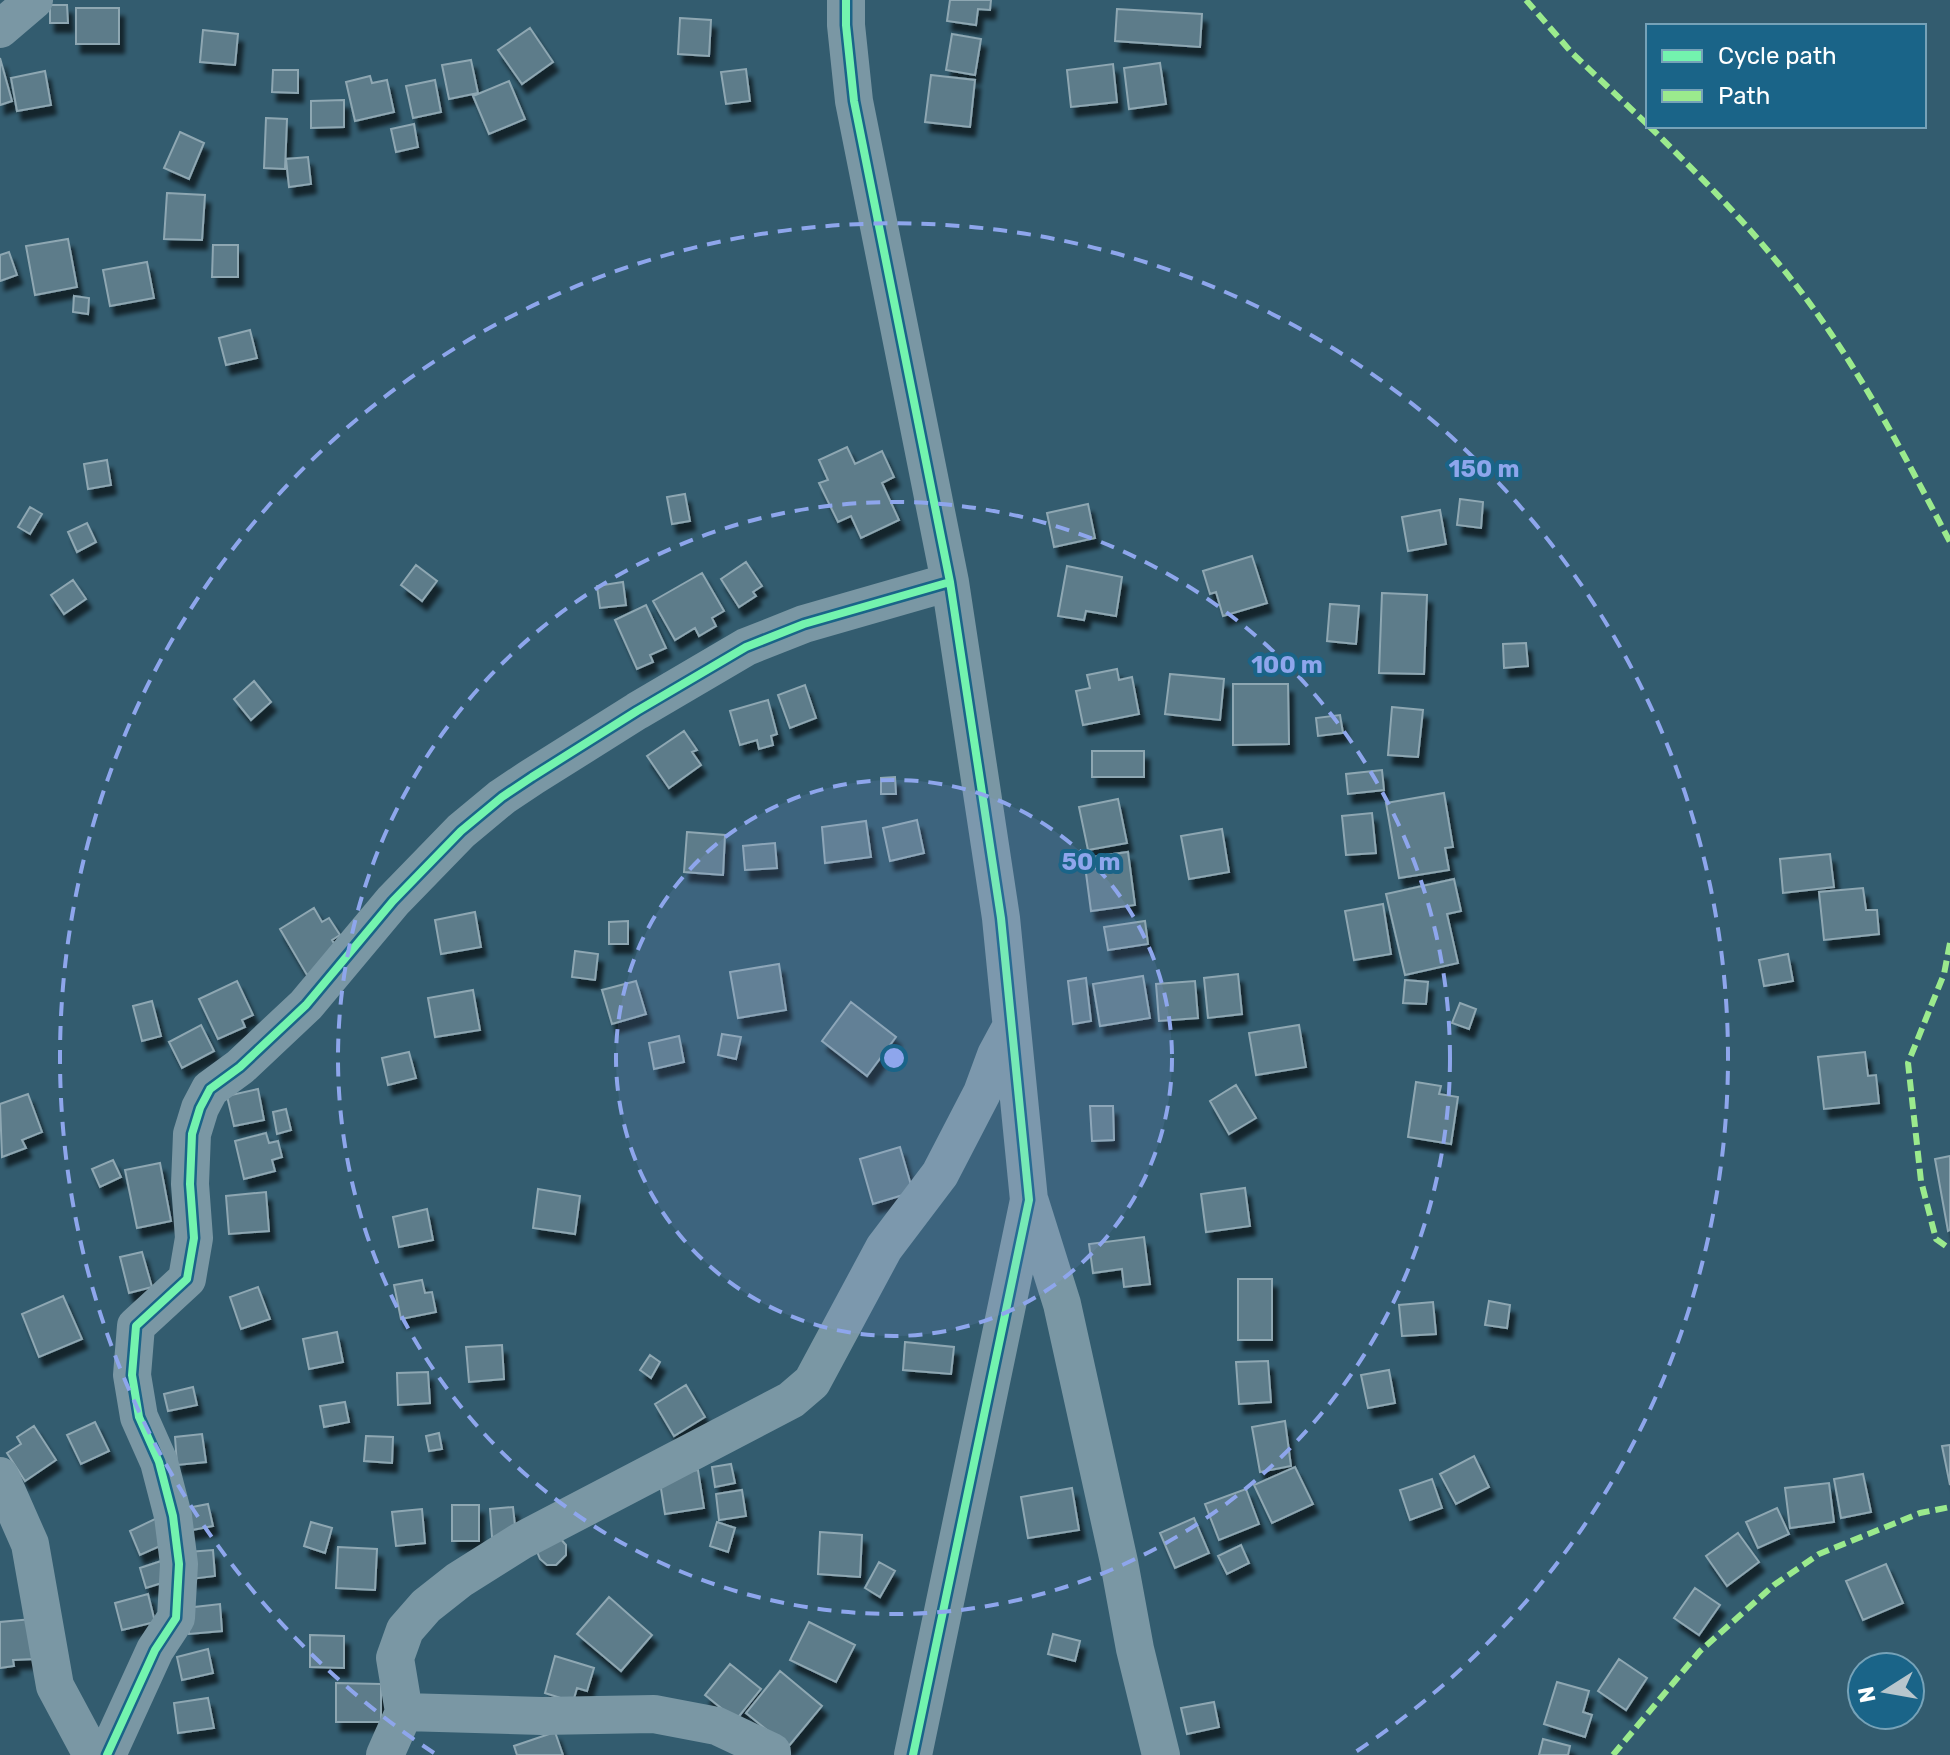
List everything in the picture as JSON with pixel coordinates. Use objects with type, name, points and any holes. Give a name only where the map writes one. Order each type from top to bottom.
[{"type":"street","points":[[0,29],[34,0]]},
{"type":"street","points":[[846,0],[854,101],[950,582],[1001,918],[1029,1200],[1062,1304],[1135,1649],[1161,1755]]},
{"type":"street","points":[[107,1755],[155,1650],[176,1618],[179,1564],[173,1516],[159,1462],[139,1417],[132,1375],[136,1326],[187,1279],[194,1238],[190,1184],[192,1134],[210,1089],[240,1067],[306,1005],[393,901],[461,831],[502,797],[637,711],[746,647],[804,624],[950,582]]},
{"type":"street","points":[[385,1755],[404,1712],[395,1658],[405,1630],[426,1606],[459,1580],[521,1541],[791,1400],[812,1382],[884,1248],[940,1174],[982,1093],[996,1055],[1011,1027]]},
{"type":"street","points":[[913,1755],[1029,1200]]},
{"type":"street","points":[[0,1476],[30,1544],[55,1686],[92,1755]]},
{"type":"street","points":[[404,1712],[542,1716],[654,1714],[717,1726],[772,1752],[772,1755]]},
{"type":"building","points":[[950,0],[991,0],[990,10],[978,9],[976,25],[947,21]]},
{"type":"building","points":[[50,5],[67,5],[68,23],[50,23]]},
{"type":"building","points":[[76,8],[119,8],[119,44],[76,44]]},
{"type":"building","points":[[1117,9],[1202,14],[1200,47],[1115,41]]},
{"type":"building","points":[[680,18],[711,20],[709,56],[678,54]]},
{"type":"building","points":[[530,28],[553,62],[522,84],[498,50]]},
{"type":"building","points":[[203,30],[238,34],[235,65],[200,62]]},
{"type":"building","points":[[952,34],[981,39],[975,75],[946,70]]},
{"type":"building","points":[[0,58],[12,101],[0,105]]},
{"type":"building","points":[[471,60],[478,93],[449,99],[442,65]]},
{"type":"building","points":[[1160,63],[1166,104],[1129,109],[1124,68]]},
{"type":"building","points":[[1113,64],[1117,102],[1071,107],[1067,70]]},
{"type":"building","points":[[746,69],[750,101],[726,104],[721,72]]},
{"type":"building","points":[[273,70],[298,70],[298,93],[272,92]]},
{"type":"building","points":[[45,71],[51,105],[17,111],[11,78]]},
{"type":"building","points":[[931,75],[975,80],[970,127],[925,122]]},
{"type":"building","points":[[370,76],[372,83],[387,80],[394,112],[355,121],[346,82]]},
{"type":"building","points":[[435,80],[441,112],[413,118],[406,86]]},
{"type":"building","points":[[509,81],[525,119],[489,134],[473,96]]},
{"type":"building","points":[[344,100],[344,127],[311,128],[311,101]]},
{"type":"building","points":[[266,118],[287,119],[285,169],[264,168]]},
{"type":"building","points":[[414,124],[418,147],[396,152],[391,129]]},
{"type":"building","points":[[180,132],[204,143],[189,179],[164,168]]},
{"type":"building","points":[[308,157],[311,184],[289,187],[286,159]]},
{"type":"building","points":[[167,193],[205,195],[202,240],[164,239]]},
{"type":"building","points":[[68,239],[77,287],[35,295],[26,246]]},
{"type":"building","points":[[213,245],[238,245],[238,277],[212,277]]},
{"type":"building","points":[[9,252],[17,275],[0,281],[0,255]]},
{"type":"building","points":[[147,262],[154,298],[110,306],[103,270]]},
{"type":"building","points":[[74,296],[89,298],[88,314],[73,312]]},
{"type":"building","points":[[250,330],[257,358],[226,365],[219,338]]},
{"type":"building","points":[[847,447],[855,464],[882,451],[894,477],[882,483],[899,520],[861,538],[851,516],[838,522],[819,483],[828,480],[819,460]]},
{"type":"building","points":[[107,460],[111,485],[88,489],[84,464]]},
{"type":"building","points":[[685,494],[690,521],[672,524],[667,497]]},
{"type":"building","points":[[1460,499],[1483,502],[1481,528],[1457,525]]},
{"type":"building","points":[[1088,504],[1095,538],[1054,547],[1047,513]]},
{"type":"building","points":[[30,507],[42,514],[30,534],[18,527]]},
{"type":"building","points":[[1440,510],[1446,544],[1408,551],[1402,517]]},
{"type":"building","points":[[87,523],[96,542],[77,552],[68,532]]},
{"type":"building","points":[[1252,556],[1267,603],[1223,616],[1216,592],[1210,594],[1203,571]]},
{"type":"building","points":[[746,562],[762,586],[753,592],[756,596],[739,607],[721,579]]},
{"type":"building","points":[[416,565],[437,581],[422,601],[401,585]]},
{"type":"building","points":[[1067,566],[1122,577],[1116,616],[1086,611],[1084,620],[1058,616]]},
{"type":"building","points":[[702,573],[724,611],[712,618],[716,626],[699,636],[695,628],[675,640],[653,601]]},
{"type":"building","points":[[73,580],[86,599],[64,614],[51,595]]},
{"type":"building","points":[[623,582],[626,605],[600,608],[597,586]]},
{"type":"building","points":[[1382,593],[1427,595],[1424,674],[1379,673]]},
{"type":"building","points":[[1330,604],[1359,606],[1356,644],[1327,641]]},
{"type":"building","points":[[646,605],[666,648],[650,655],[653,662],[637,669],[615,620]]},
{"type":"building","points":[[1526,643],[1528,666],[1504,668],[1503,644]]},
{"type":"building","points":[[1117,669],[1119,680],[1132,677],[1139,714],[1083,725],[1076,691],[1090,688],[1087,675]]},
{"type":"building","points":[[1170,674],[1224,679],[1220,720],[1165,714]]},
{"type":"building","points":[[254,681],[271,702],[251,720],[234,699]]},
{"type":"building","points":[[1233,684],[1288,684],[1289,744],[1233,745]]},
{"type":"building","points":[[805,685],[816,718],[790,728],[778,695]]},
{"type":"building","points":[[768,700],[777,734],[771,736],[773,745],[759,749],[757,740],[740,745],[730,711]]},
{"type":"building","points":[[1392,707],[1423,710],[1418,757],[1388,755]]},
{"type":"building","points":[[1340,715],[1343,733],[1318,736],[1316,718]]},
{"type":"building","points":[[684,731],[697,750],[692,752],[701,765],[669,788],[647,756]]},
{"type":"building","points":[[1092,751],[1144,751],[1144,777],[1092,777]]},
{"type":"building","points":[[1382,770],[1384,790],[1348,794],[1346,774]]},
{"type":"building","points":[[895,777],[896,794],[881,794],[881,778]]},
{"type":"building","points":[[1444,793],[1453,847],[1445,848],[1449,870],[1399,878],[1386,803]]},
{"type":"building","points":[[1118,799],[1127,843],[1088,850],[1079,807]]},
{"type":"building","points":[[1372,813],[1376,853],[1346,855],[1342,816]]},
{"type":"building","points":[[917,820],[924,853],[890,861],[883,828]]},
{"type":"building","points":[[866,821],[871,857],[825,863],[822,827]]},
{"type":"building","points":[[1222,829],[1229,872],[1189,879],[1181,836]]},
{"type":"building","points":[[687,832],[725,835],[723,875],[684,872]]},
{"type":"building","points":[[775,843],[777,868],[745,870],[743,846]]},
{"type":"building","points":[[1128,852],[1135,905],[1091,911],[1084,858]]},
{"type":"building","points":[[1830,854],[1834,887],[1783,893],[1780,859]]},
{"type":"building","points":[[1454,879],[1461,911],[1447,914],[1458,963],[1405,975],[1386,894]]},
{"type":"building","points":[[1863,888],[1866,910],[1877,910],[1879,934],[1824,940],[1819,892]]},
{"type":"building","points":[[1383,904],[1391,954],[1354,960],[1345,911]]},
{"type":"building","points":[[314,908],[322,922],[329,918],[340,935],[332,940],[341,955],[307,975],[280,929]]},
{"type":"building","points":[[475,912],[481,947],[441,954],[435,920]]},
{"type":"building","points":[[628,921],[628,944],[609,944],[609,922]]},
{"type":"building","points":[[1145,921],[1148,944],[1108,950],[1104,927]]},
{"type":"building","points":[[575,951],[598,954],[595,980],[572,977]]},
{"type":"building","points":[[1788,954],[1793,981],[1764,986],[1759,960]]},
{"type":"building","points":[[779,964],[786,1010],[738,1018],[730,972]]},
{"type":"building","points":[[1238,974],[1242,1014],[1208,1018],[1204,978]]},
{"type":"building","points":[[1143,976],[1150,1018],[1100,1026],[1093,984]]},
{"type":"building","points":[[1086,978],[1091,1021],[1073,1024],[1068,981]]},
{"type":"building","points":[[1405,980],[1428,982],[1426,1004],[1403,1003]]},
{"type":"building","points":[[237,981],[253,1015],[242,1020],[245,1027],[218,1039],[199,999]]},
{"type":"building","points":[[636,981],[646,1014],[612,1024],[602,990]]},
{"type":"building","points":[[1195,981],[1198,1018],[1159,1021],[1156,984]]},
{"type":"building","points":[[473,990],[480,1030],[435,1037],[428,998]]},
{"type":"building","points":[[152,1001],[161,1036],[142,1041],[133,1006]]},
{"type":"building","points":[[851,1002],[896,1037],[867,1076],[822,1041]]},
{"type":"building","points":[[1460,1003],[1476,1009],[1469,1029],[1452,1023]]},
{"type":"building","points":[[201,1025],[214,1051],[182,1068],[169,1042]]},
{"type":"building","points":[[1299,1025],[1306,1067],[1256,1075],[1249,1033]]},
{"type":"building","points":[[722,1034],[741,1037],[736,1059],[718,1055]]},
{"type":"building","points":[[679,1036],[684,1062],[654,1069],[649,1043]]},
{"type":"building","points":[[409,1052],[416,1078],[388,1085],[382,1058]]},
{"type":"building","points":[[1865,1052],[1868,1076],[1876,1075],[1879,1103],[1824,1109],[1818,1057]]},
{"type":"building","points":[[1416,1082],[1441,1086],[1439,1094],[1458,1097],[1451,1144],[1408,1137]]},
{"type":"building","points":[[1236,1085],[1256,1118],[1229,1134],[1210,1101]]},
{"type":"building","points":[[258,1089],[264,1120],[234,1126],[227,1096]]},
{"type":"building","points":[[28,1094],[42,1132],[22,1140],[26,1148],[2,1157],[0,1104]]},
{"type":"building","points":[[1090,1106],[1113,1106],[1114,1140],[1092,1141]]},
{"type":"building","points":[[286,1109],[291,1130],[277,1134],[273,1112]]},
{"type":"building","points":[[266,1133],[269,1143],[278,1141],[282,1157],[272,1160],[275,1171],[244,1179],[235,1141]]},
{"type":"building","points":[[900,1147],[913,1192],[873,1204],[860,1159]]},
{"type":"building","points":[[1950,1156],[1950,1230],[1948,1231],[1935,1159]]},
{"type":"building","points":[[113,1160],[121,1177],[100,1187],[92,1169]]},
{"type":"building","points":[[160,1163],[171,1221],[137,1228],[125,1170]]},
{"type":"building","points":[[1245,1188],[1250,1226],[1206,1232],[1201,1194]]},
{"type":"building","points":[[538,1189],[580,1196],[575,1234],[533,1228]]},
{"type":"building","points":[[266,1192],[269,1231],[229,1234],[226,1196]]},
{"type":"building","points":[[427,1209],[433,1240],[399,1247],[393,1217]]},
{"type":"building","points":[[1144,1237],[1150,1284],[1124,1287],[1122,1269],[1093,1273],[1089,1244]]},
{"type":"building","points":[[142,1252],[152,1287],[129,1293],[120,1257]]},
{"type":"building","points":[[1238,1279],[1272,1279],[1272,1340],[1238,1340]]},
{"type":"building","points":[[422,1280],[425,1293],[432,1292],[436,1312],[401,1319],[394,1285]]},
{"type":"building","points":[[258,1287],[270,1319],[241,1329],[230,1297]]},
{"type":"building","points":[[63,1296],[82,1339],[39,1357],[22,1314]]},
{"type":"building","points":[[1489,1301],[1510,1305],[1507,1328],[1485,1325]]},
{"type":"building","points":[[1433,1302],[1436,1334],[1402,1336],[1399,1305]]},
{"type":"building","points":[[337,1332],[343,1362],[309,1369],[303,1339]]},
{"type":"building","points":[[905,1342],[954,1347],[951,1374],[903,1370]]},
{"type":"building","points":[[502,1345],[504,1379],[469,1382],[466,1347]]},
{"type":"building","points":[[650,1355],[660,1362],[651,1378],[640,1370]]},
{"type":"building","points":[[1268,1361],[1271,1402],[1239,1404],[1236,1362]]},
{"type":"building","points":[[1389,1370],[1395,1403],[1368,1408],[1361,1375]]},
{"type":"building","points":[[428,1372],[430,1403],[398,1405],[397,1373]]},
{"type":"building","points":[[686,1385],[705,1417],[674,1436],[655,1404]]},
{"type":"building","points":[[193,1387],[197,1405],[168,1411],[164,1394]]},
{"type":"building","points":[[345,1402],[349,1422],[324,1427],[320,1406]]},
{"type":"building","points":[[1285,1421],[1291,1466],[1260,1472],[1252,1427]]},
{"type":"building","points":[[95,1422],[109,1451],[81,1464],[67,1435]]},
{"type":"building","points":[[34,1426],[56,1460],[25,1481],[7,1453],[21,1444],[17,1437]]},
{"type":"building","points":[[439,1433],[442,1449],[429,1451],[426,1436]]},
{"type":"building","points":[[202,1434],[206,1462],[177,1465],[175,1437]]},
{"type":"building","points":[[366,1436],[393,1437],[392,1463],[364,1461]]},
{"type":"building","points":[[1950,1445],[1950,1485],[1942,1446]]},
{"type":"building","points":[[1474,1456],[1489,1487],[1456,1504],[1440,1474]]},
{"type":"building","points":[[731,1464],[735,1483],[715,1487],[712,1467]]},
{"type":"building","points":[[1295,1467],[1313,1504],[1272,1523],[1254,1485]]},
{"type":"building","points":[[698,1470],[704,1508],[665,1514],[659,1476]]},
{"type":"building","points":[[1863,1474],[1871,1512],[1841,1518],[1834,1479]]},
{"type":"building","points":[[1432,1479],[1442,1508],[1410,1520],[1400,1490]]},
{"type":"building","points":[[1829,1483],[1834,1522],[1790,1528],[1785,1488]]},
{"type":"building","points":[[1072,1488],[1079,1530],[1028,1538],[1021,1497]]},
{"type":"building","points":[[1246,1489],[1259,1524],[1219,1540],[1205,1504]]},
{"type":"building","points":[[742,1490],[746,1516],[719,1520],[716,1494]]},
{"type":"building","points":[[208,1504],[213,1526],[187,1531],[182,1509]]},
{"type":"building","points":[[452,1505],[479,1505],[479,1541],[452,1541]]},
{"type":"building","points":[[513,1507],[516,1535],[492,1537],[490,1509]]},
{"type":"building","points":[[1777,1508],[1789,1534],[1758,1548],[1746,1522]]},
{"type":"building","points":[[422,1509],[425,1543],[396,1546],[392,1512]]},
{"type":"building","points":[[157,1518],[169,1542],[140,1555],[130,1531]]},
{"type":"building","points":[[1194,1518],[1209,1553],[1175,1568],[1160,1533]]},
{"type":"building","points":[[311,1522],[332,1528],[325,1553],[304,1546]]},
{"type":"building","points":[[717,1522],[735,1528],[728,1552],[710,1546]]},
{"type":"building","points":[[820,1532],[862,1535],[860,1577],[818,1574]]},
{"type":"building","points":[[1738,1533],[1759,1562],[1727,1586],[1706,1556]]},
{"type":"building","points":[[559,1537],[566,1545],[566,1555],[556,1565],[547,1565],[536,1549]]},
{"type":"building","points":[[1241,1545],[1249,1563],[1227,1574],[1218,1556]]},
{"type":"building","points":[[338,1547],[377,1549],[375,1590],[336,1588]]},
{"type":"building","points":[[213,1550],[215,1576],[191,1579],[188,1552]]},
{"type":"building","points":[[161,1561],[168,1581],[146,1588],[140,1568]]},
{"type":"building","points":[[879,1562],[895,1571],[880,1597],[865,1588]]},
{"type":"building","points":[[1886,1564],[1903,1603],[1863,1620],[1846,1581]]},
{"type":"building","points":[[1695,1588],[1720,1605],[1699,1635],[1674,1618]]},
{"type":"building","points":[[148,1594],[155,1622],[122,1630],[115,1603]]},
{"type":"building","points":[[609,1597],[652,1635],[621,1671],[577,1634]]},
{"type":"building","points":[[220,1604],[222,1631],[189,1634],[186,1608]]},
{"type":"building","points":[[32,1619],[35,1659],[13,1660],[14,1666],[0,1668],[0,1622]]},
{"type":"building","points":[[809,1622],[855,1645],[836,1682],[790,1660]]},
{"type":"building","points":[[1053,1634],[1080,1641],[1075,1661],[1048,1654]]},
{"type":"building","points":[[310,1635],[344,1636],[344,1668],[310,1667]]},
{"type":"building","points":[[208,1649],[213,1673],[182,1680],[177,1657]]},
{"type":"building","points":[[555,1656],[594,1668],[587,1691],[577,1688],[573,1702],[545,1693]]},
{"type":"building","points":[[1619,1659],[1647,1678],[1626,1710],[1598,1691]]},
{"type":"building","points":[[730,1664],[761,1689],[736,1720],[705,1695]]},
{"type":"building","points":[[780,1671],[822,1706],[788,1747],[746,1713]]},
{"type":"building","points":[[1557,1682],[1589,1691],[1583,1712],[1592,1715],[1585,1737],[1544,1724]]},
{"type":"building","points":[[336,1683],[381,1684],[381,1722],[336,1722]]},
{"type":"building","points":[[208,1698],[214,1728],[178,1733],[174,1703]]},
{"type":"building","points":[[1214,1702],[1219,1727],[1187,1734],[1181,1708]]},
{"type":"building","points":[[555,1732],[563,1755],[517,1755],[514,1746]]},
{"type":"building","points":[[1543,1739],[1570,1746],[1568,1755],[1539,1755]]},
{"type":"marked path","points":[[1526,0],[1572,53],[1646,123]]},
{"type":"marked path","points":[[1651,128],[1763,245],[1827,328],[1872,398],[1950,542]]},
{"type":"marked path","points":[[1950,943],[1944,974],[1908,1063],[1921,1181],[1936,1239],[1950,1249]]},
{"type":"marked path","points":[[1613,1755],[1700,1651],[1774,1585],[1819,1554],[1920,1513],[1950,1507]]},
{"type":"cycle path","points":[[846,0],[854,101],[950,582],[1001,918],[1029,1200],[913,1755]]},
{"type":"cycle path","points":[[107,1755],[155,1650],[176,1618],[179,1564],[173,1516],[159,1462],[139,1417],[132,1375],[136,1326],[187,1279],[194,1238],[190,1184],[192,1134],[210,1089],[240,1067],[306,1005],[393,901],[461,831],[502,797],[637,711],[746,647],[804,624],[950,582]]}]
